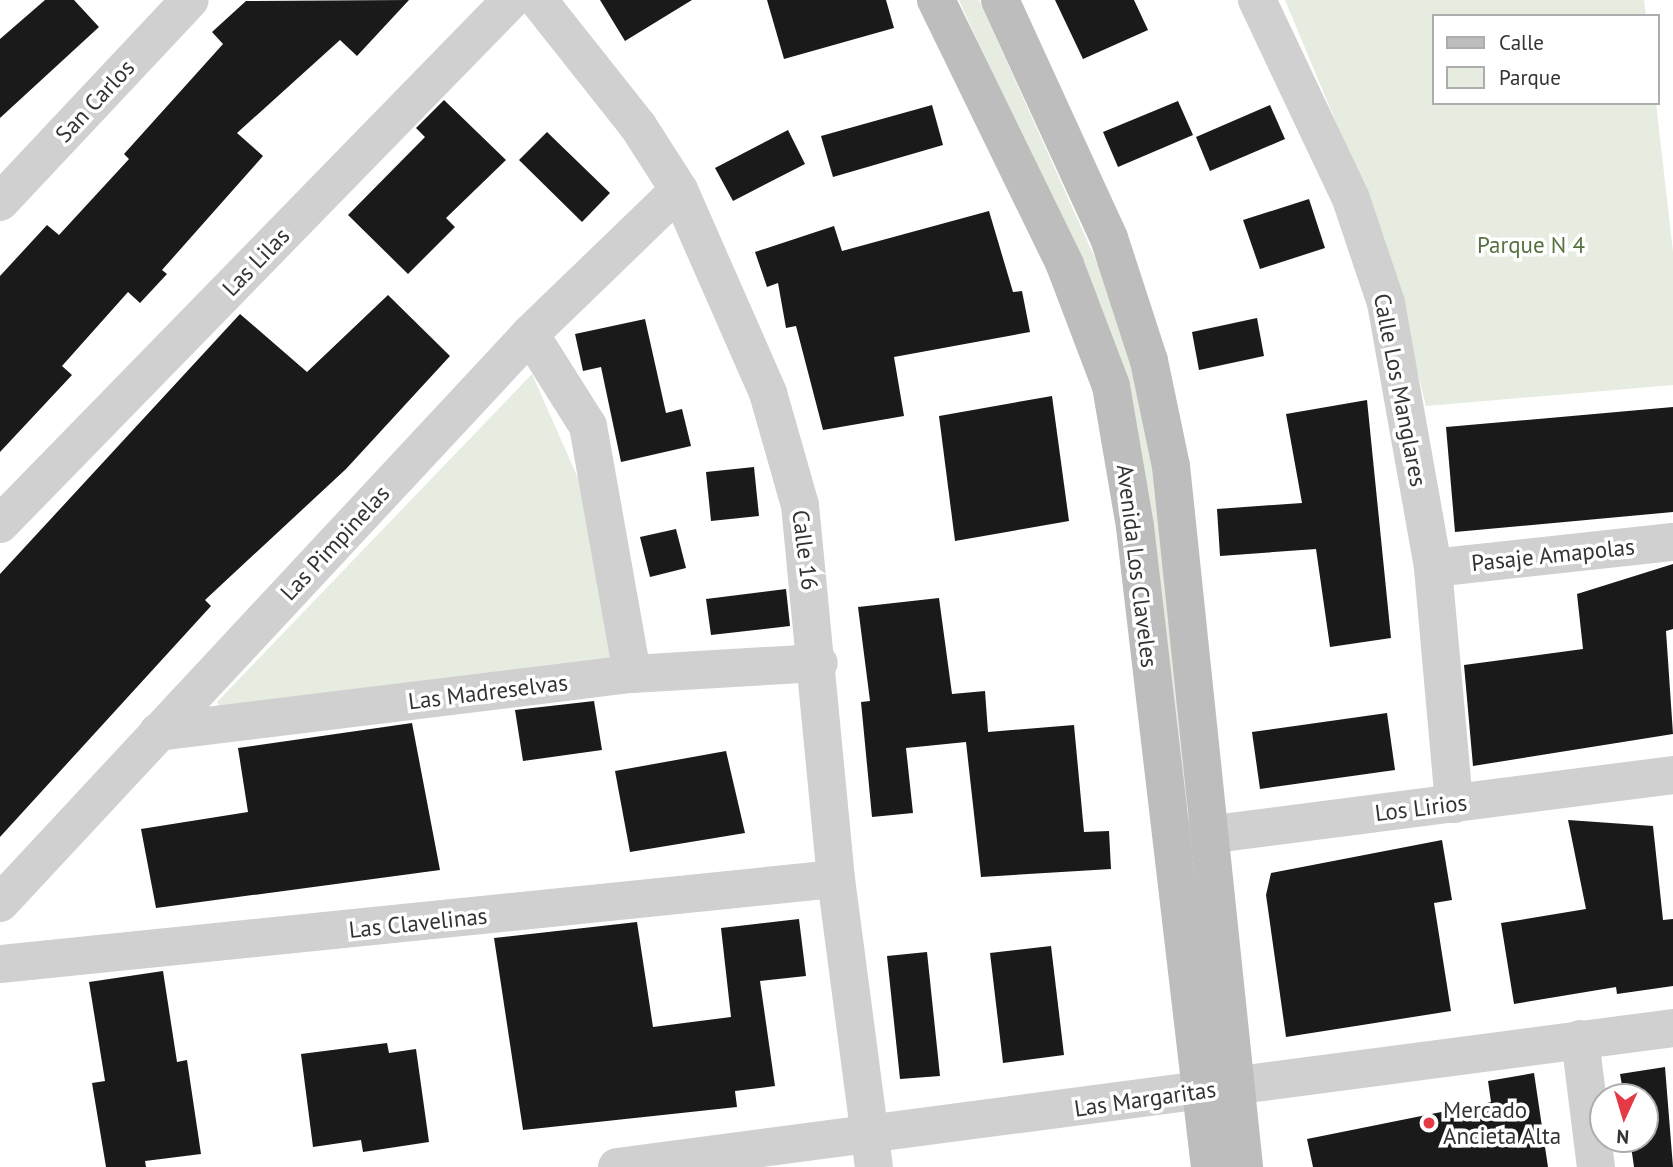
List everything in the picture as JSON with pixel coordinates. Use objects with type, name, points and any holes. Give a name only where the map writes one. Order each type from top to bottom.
[{"type":"street","name":"San Carlos","points":[[0,202],[190,0]]},
{"type":"street","name":"Las Lilas","points":[[0,524],[511,0]]},
{"type":"street","name":"Calle 16","points":[[538,0],[638,126],[679,190],[768,393],[800,505],[819,663],[836,878],[872,1152]]},
{"type":"street","name":"Avenida Los Claveles","points":[[936,0],[1065,265],[1111,386],[1136,527],[1169,839],[1217,1089],[1244,1167]]},
{"type":"street","name":"Avenida Los Claveles","points":[[1000,0],[1109,238],[1149,361],[1171,466],[1210,834],[1217,1089],[1210,1167]]},
{"type":"street","name":"Calle Los Manglares","points":[[1257,0],[1352,199],[1386,303],[1433,568],[1454,804]]},
{"type":"street","name":"Las Pimpinelas","points":[[0,903],[530,334],[679,190]]},
{"type":"street","points":[[530,334],[588,426],[632,674]]},
{"type":"street","name":"Pasaje Amapolas","points":[[1433,568],[1673,542]]},
{"type":"street","name":"Las Madreselvas","points":[[158,732],[632,674],[819,663]]},
{"type":"street","name":"Los Lirios","points":[[1169,839],[1673,775]]},
{"type":"street","name":"Las Clavelinas","points":[[0,964],[836,878]]},
{"type":"street","name":"Las Margaritas","points":[[617,1167],[872,1152],[1217,1089],[1673,1028]]},
{"type":"street","points":[[1580,1039],[1597,1167]]},
{"type":"green space","points":[[959,0],[979,0],[1112,296],[1159,460],[1198,799],[1186,808],[1149,545],[1043,188]]},
{"type":"green space","name":"Parque N 4","points":[[1285,0],[1644,0],[1646,14],[1432,14],[1432,105],[1656,105],[1673,252],[1673,385],[1426,406],[1385,240]]},
{"type":"green space","points":[[532,374],[581,485],[612,658],[222,715],[217,702]]},
{"type":"building","points":[[45,0],[74,0],[99,27],[0,118],[0,39]]},
{"type":"building","points":[[409,0],[357,56],[340,40],[237,133],[263,156],[162,270],[167,274],[140,303],[128,292],[62,366],[72,375],[0,452],[0,276],[47,225],[59,235],[129,159],[124,154],[223,44],[212,32],[246,1]]},
{"type":"building","points":[[600,0],[692,0],[625,41]]},
{"type":"building","points":[[767,0],[886,0],[894,28],[784,59]]},
{"type":"building","points":[[1055,0],[1134,0],[1148,30],[1083,59]]},
{"type":"building","points":[[444,100],[506,160],[446,218],[455,227],[408,274],[348,215],[425,137],[416,128]]},
{"type":"building","points":[[1178,101],[1193,135],[1118,167],[1103,132]]},
{"type":"building","points":[[932,105],[943,145],[833,177],[821,136]]},
{"type":"building","points":[[1270,105],[1285,139],[1210,171],[1196,137]]},
{"type":"building","points":[[788,130],[805,164],[733,201],[715,168]]},
{"type":"building","points":[[547,132],[610,193],[582,222],[519,160]]},
{"type":"building","points":[[1309,199],[1325,248],[1260,269],[1243,220]]},
{"type":"building","points":[[989,211],[1013,292],[1022,291],[1030,332],[894,357],[904,416],[823,430],[796,326],[786,328],[778,283],[767,287],[755,252],[834,226],[842,251]]},
{"type":"building","points":[[388,295],[450,356],[346,469],[205,600],[211,606],[0,837],[0,574],[240,314],[307,372]]},
{"type":"building","points":[[1257,318],[1264,356],[1199,370],[1192,332]]},
{"type":"building","points":[[645,319],[666,413],[682,409],[691,446],[621,462],[601,367],[583,371],[575,334]]},
{"type":"building","points":[[1052,396],[1069,521],[955,541],[939,416]]},
{"type":"building","points":[[1367,400],[1391,638],[1330,647],[1316,549],[1220,556],[1217,509],[1302,503],[1286,414]]},
{"type":"building","points":[[1673,407],[1673,512],[1455,532],[1446,427]]},
{"type":"building","points":[[754,467],[759,516],[711,521],[706,472]]},
{"type":"building","points":[[676,529],[686,568],[650,577],[640,537]]},
{"type":"building","points":[[1673,564],[1673,629],[1666,631],[1673,734],[1473,766],[1464,665],[1583,649],[1577,594]]},
{"type":"building","points":[[786,589],[790,626],[711,635],[706,599]]},
{"type":"building","points":[[939,598],[952,694],[985,691],[988,732],[1074,725],[1084,832],[1109,831],[1111,869],[981,877],[966,742],[906,748],[913,813],[872,817],[861,702],[870,701],[858,607]]},
{"type":"building","points":[[594,701],[602,750],[523,761],[515,710]]},
{"type":"building","points":[[1387,713],[1395,770],[1260,789],[1252,732]]},
{"type":"building","points":[[412,723],[440,870],[156,908],[141,829],[248,812],[238,748]]},
{"type":"building","points":[[726,751],[745,833],[630,852],[615,771]]},
{"type":"building","points":[[1568,820],[1653,826],[1663,920],[1673,919],[1673,986],[1617,994],[1616,987],[1514,1004],[1501,923],[1586,909]]},
{"type":"building","points":[[1442,840],[1452,900],[1434,903],[1451,1011],[1286,1037],[1266,895],[1271,873]]},
{"type":"building","points":[[799,919],[806,976],[760,981],[775,1086],[735,1091],[737,1107],[523,1130],[494,938],[637,922],[653,1027],[731,1017],[721,928]]},
{"type":"building","points":[[1051,946],[1064,1055],[1003,1063],[990,953]]},
{"type":"building","points":[[927,952],[940,1076],[900,1079],[887,956]]},
{"type":"building","points":[[163,971],[177,1062],[187,1060],[201,1154],[145,1161],[146,1167],[106,1167],[92,1083],[105,1081],[89,982]]},
{"type":"building","points":[[387,1043],[389,1053],[416,1049],[429,1142],[363,1152],[361,1140],[313,1147],[301,1054]]},
{"type":"building","points":[[1665,1067],[1673,1167],[1634,1167],[1632,1153],[1659,1153],[1659,1083],[1622,1083],[1620,1074]]},
{"type":"building","points":[[1534,1073],[1548,1167],[1313,1167],[1307,1139],[1491,1102],[1488,1081]]},
{"type":"place","name":"Mercado Ancieta Alta","points":[[1429,1123]]}]
